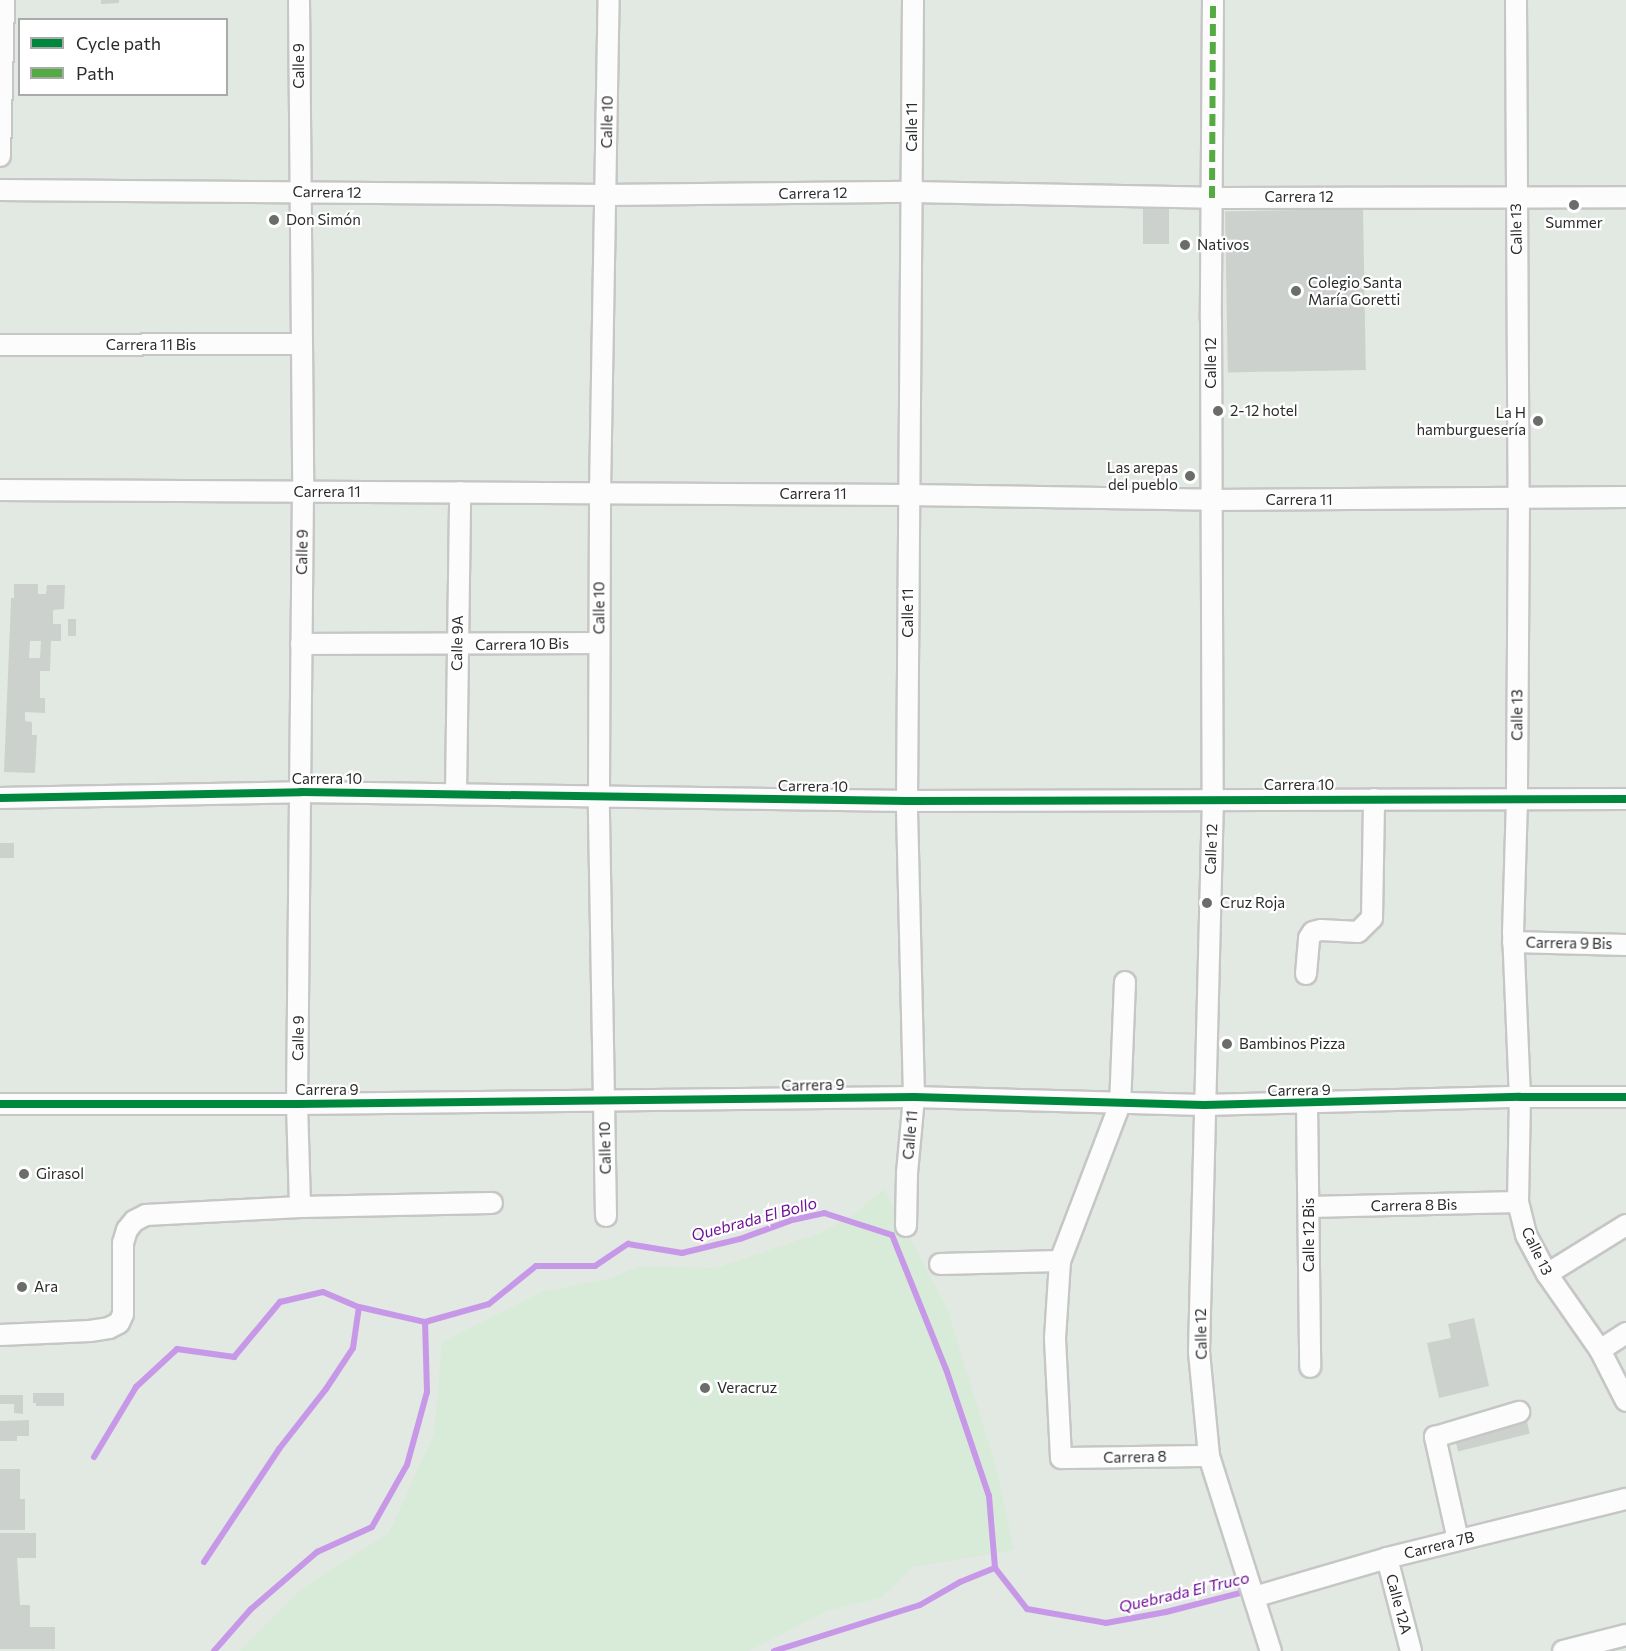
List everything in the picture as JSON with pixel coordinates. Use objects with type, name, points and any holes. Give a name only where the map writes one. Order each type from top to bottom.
[{"type":"street","points":[[0,156],[4,0]]},
{"type":"street","name":"Calle 9","points":[[299,0],[303,492],[297,1104],[300,1207]]},
{"type":"street","name":"Calle 10","points":[[606,1216],[599,795],[599,643],[609,0]]},
{"type":"street","name":"Calle 11","points":[[906,1226],[907,1173],[914,1097],[907,801],[912,0]]},
{"type":"street","name":"Calle 12","points":[[1214,0],[1213,798],[1199,1352],[1209,1456],[1271,1651]]},
{"type":"street","name":"Calle 13","points":[[1516,0],[1519,499],[1517,799],[1513,942],[1520,1097],[1518,1202],[1526,1235],[1547,1274],[1600,1350],[1626,1401]]},
{"type":"street","name":"Carrera 12","points":[[0,190],[605,195],[912,192],[1212,198],[1626,196]]},
{"type":"street","name":"Carrera 11 Bis","points":[[0,345],[302,344]]},
{"type":"street","name":"Carrera 11","points":[[0,490],[600,492],[1212,500],[1626,497]]},
{"type":"street","name":"Calle 9A","points":[[456,793],[460,492]]},
{"type":"street","name":"Carrera 10 Bis","points":[[301,644],[599,643]]},
{"type":"street","name":"Carrera 10","points":[[0,798],[301,792],[907,801],[1213,798],[1626,799]]},
{"type":"street","points":[[1306,974],[1309,938],[1312,932],[1321,930],[1358,932],[1372,918],[1374,799]]},
{"type":"street","name":"Carrera 9 Bis","points":[[1513,942],[1626,945]]},
{"type":"street","points":[[940,1264],[1060,1262],[1120,1104],[1125,982]]},
{"type":"street","name":"Carrera 9","points":[[0,1104],[297,1104],[914,1097],[1204,1105],[1520,1097],[1626,1097]]},
{"type":"street","name":"Calle 12 Bis","points":[[1307,1103],[1310,1367]]},
{"type":"street","name":"Carrera 8 Bis","points":[[1309,1207],[1518,1202]]},
{"type":"street","points":[[0,1335],[90,1331],[109,1328],[119,1323],[123,1314],[123,1243],[127,1230],[134,1221],[146,1215],[300,1207],[492,1203]]},
{"type":"street","points":[[1547,1274],[1626,1225]]},
{"type":"street","name":"Carrera 8","points":[[1060,1262],[1055,1339],[1061,1458],[1209,1456]]},
{"type":"street","points":[[1600,1350],[1626,1333]]},
{"type":"street","points":[[1458,1540],[1435,1437],[1519,1412]]},
{"type":"street","name":"Carrera 7B","points":[[1254,1597],[1387,1557],[1626,1498]]},
{"type":"street","name":"Calle 12A","points":[[1387,1557],[1411,1651]]},
{"type":"street","points":[[1563,1651],[1626,1635]]},
{"type":"shaded area","name":"Veracruz","points":[[884,1189],[947,1308],[996,1467],[1014,1550],[912,1567],[882,1597],[827,1611],[748,1651],[240,1651],[302,1589],[389,1533],[434,1434],[442,1342],[542,1292],[612,1278],[639,1266],[715,1268],[823,1232],[853,1215]]},
{"type":"building","points":[[101,0],[119,0],[119,3],[101,4]]},
{"type":"building","points":[[1143,198],[1169,198],[1169,244],[1143,244]]},
{"type":"building","name":"Colegio Santa María Goretti","points":[[1363,209],[1366,370],[1228,372],[1225,211]]},
{"type":"building","points":[[14,584],[38,584],[38,594],[46,594],[47,585],[65,585],[64,609],[53,610],[53,624],[61,624],[61,641],[51,641],[50,671],[40,671],[40,698],[45,698],[45,713],[25,712],[25,721],[32,722],[32,735],[37,735],[35,773],[4,772],[11,598],[14,598]],"holes":[[[30,641],[41,641],[40,658],[29,658]]]},
{"type":"building","points":[[68,619],[76,619],[76,636],[68,636]]},
{"type":"building","points":[[0,843],[14,843],[14,858],[0,858]]},
{"type":"building","points":[[1474,1318],[1489,1386],[1439,1398],[1427,1343],[1451,1338],[1448,1324]]},
{"type":"building","points":[[33,1393],[64,1393],[64,1406],[36,1406],[36,1403],[33,1403]]},
{"type":"building","points":[[0,1395],[23,1395],[23,1414],[14,1413],[14,1404],[0,1404]]},
{"type":"building","points":[[1526,1418],[1530,1434],[1458,1451],[1454,1436]]},
{"type":"building","points":[[29,1420],[29,1436],[17,1436],[17,1441],[0,1441],[0,1421]]},
{"type":"building","points":[[0,1469],[20,1469],[20,1499],[25,1499],[25,1530],[0,1530]]},
{"type":"building","points":[[0,1533],[36,1533],[36,1558],[17,1558],[20,1605],[30,1605],[30,1627],[55,1627],[55,1649],[0,1649]]},
{"type":"waterway","name":"Quebrada El Bollo","points":[[214,1651],[250,1610],[317,1552],[372,1527],[407,1465],[427,1392],[425,1322],[489,1304],[536,1266],[595,1266],[628,1244],[682,1253],[740,1239],[792,1220],[824,1213],[892,1235],[946,1369],[989,1496],[995,1568]]},
{"type":"waterway","points":[[94,1457],[136,1387],[177,1349],[234,1357],[280,1302],[323,1292],[359,1307]]},
{"type":"waterway","points":[[204,1562],[279,1449],[326,1389],[353,1348],[359,1307],[425,1322]]},
{"type":"waterway","name":"Quebrada El Truco","points":[[774,1651],[920,1605],[960,1582],[995,1568],[1027,1609],[1106,1623],[1166,1612],[1248,1591]]},
{"type":"marked path","points":[[1212,198],[1213,0]]},
{"type":"cycle path","points":[[0,798],[301,792],[907,801],[1626,799]]},
{"type":"cycle path","points":[[0,1104],[297,1104],[914,1097],[1204,1105],[1520,1097],[1626,1097]]},
{"type":"place","name":"Summer","points":[[1574,205]]},
{"type":"place","name":"Don Simón","points":[[274,220]]},
{"type":"place","name":"Nativos","points":[[1185,245]]},
{"type":"place","name":"Colegio Santa María Goretti","points":[[1296,291]]},
{"type":"place","name":"2-12 hotel","points":[[1218,411]]},
{"type":"place","name":"La H hamburguesería","points":[[1538,421]]},
{"type":"place","name":"Las arepas del pueblo","points":[[1190,476]]},
{"type":"place","name":"Cruz Roja","points":[[1207,903]]},
{"type":"place","name":"Bambinos Pizza","points":[[1227,1044]]},
{"type":"place","name":"Girasol","points":[[24,1174]]},
{"type":"place","name":"Ara","points":[[22,1287]]},
{"type":"place","name":"Veracruz","points":[[705,1388]]}]
